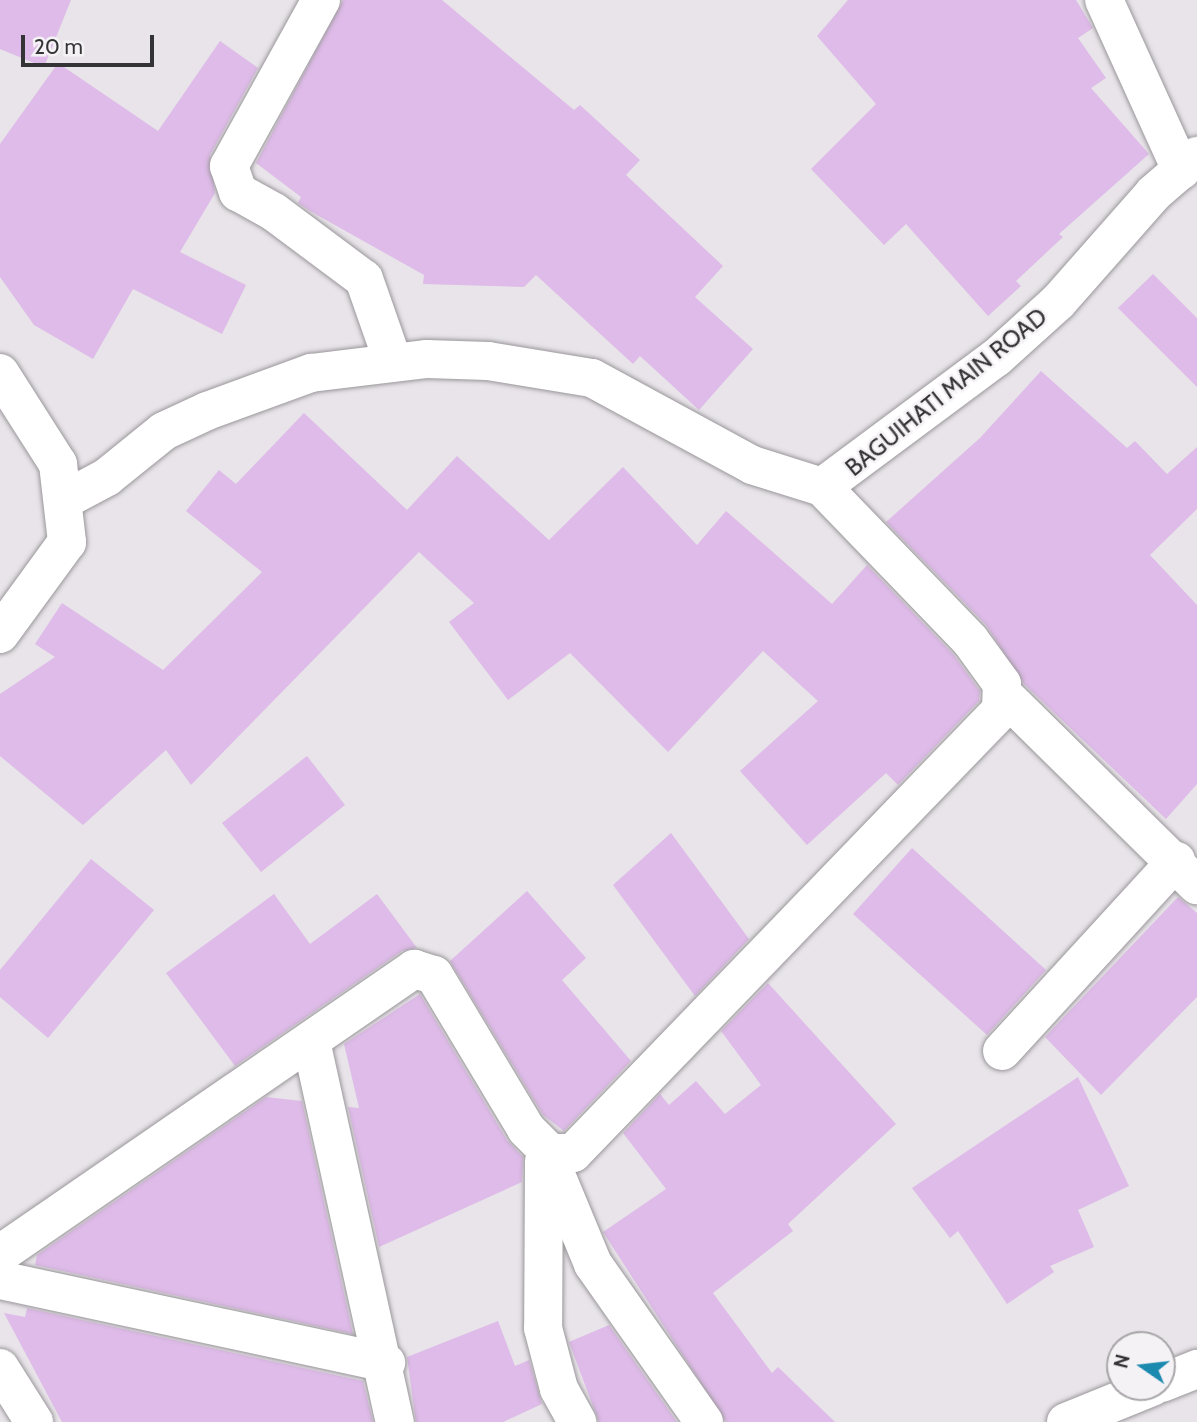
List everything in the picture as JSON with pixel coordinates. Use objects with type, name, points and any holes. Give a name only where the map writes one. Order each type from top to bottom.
[{"type":"street","points":[[321,0],[229,166],[238,192],[274,212],[365,279],[393,362]]},
{"type":"street","points":[[1104,0],[1189,163]]},
{"type":"street","name":"BAGUIHATI MAIN ROAD","points":[[64,500],[107,477],[164,431],[207,411],[311,373],[393,362],[488,361],[592,378],[752,464],[822,487],[996,358],[1058,302],[1189,163]]},
{"type":"street","points":[[0,373],[58,464],[67,542],[0,634]]},
{"type":"street","points":[[545,1148],[557,1155],[573,1153],[1001,710],[1004,695],[1002,684],[970,640],[822,487]]},
{"type":"street","points":[[1002,1051],[1186,873],[1004,695]]},
{"type":"street","points":[[0,1254],[414,970],[430,971],[488,1074],[545,1148],[593,1264],[704,1422]]},
{"type":"street","points":[[311,1041],[386,1363],[395,1422]]},
{"type":"street","points":[[545,1148],[543,1328],[559,1389],[577,1422]]},
{"type":"street","points":[[0,1280],[386,1363]]},
{"type":"street","points":[[0,1368],[34,1422]]},
{"type":"street","points":[[1176,1377],[1197,1369]]},
{"type":"street","points":[[1066,1422],[1118,1401]]},
{"type":"building","points":[[0,0],[71,0],[44,67],[0,49]]},
{"type":"building","points":[[343,0],[442,0],[574,110],[580,105],[640,160],[626,175],[723,266],[695,297],[753,349],[699,410],[640,356],[633,364],[536,275],[524,287],[423,284],[424,275],[298,203],[301,197],[256,163]]},
{"type":"building","points":[[848,0],[1076,0],[1093,28],[1078,38],[1106,78],[1091,88],[1149,154],[1059,234],[1063,237],[1016,281],[1021,286],[988,316],[906,224],[884,245],[811,169],[876,104],[817,36]]},
{"type":"building","points":[[220,41],[258,68],[210,155],[215,193],[180,252],[246,285],[222,334],[133,289],[93,359],[34,325],[0,277],[0,144],[58,63],[158,131]]},
{"type":"building","points":[[1153,274],[1197,318],[1197,387],[1118,308]]},
{"type":"building","points":[[1041,371],[1127,448],[1135,441],[1167,474],[1197,447],[1197,509],[1150,555],[1197,605],[1197,784],[1166,819],[1024,684],[986,625],[886,522],[980,438]]},
{"type":"building","points":[[304,413],[407,510],[457,456],[549,540],[623,467],[697,545],[726,511],[832,604],[867,565],[953,654],[980,691],[979,701],[898,785],[886,773],[807,845],[740,771],[818,701],[763,651],[668,752],[570,653],[508,700],[449,622],[474,603],[419,552],[191,785],[166,750],[83,825],[0,756],[0,694],[55,657],[35,644],[62,603],[163,670],[262,572],[186,511],[219,470],[236,484]]},
{"type":"building","points":[[307,756],[345,805],[261,872],[222,823]]},
{"type":"building","points":[[671,833],[749,939],[695,996],[613,885]]},
{"type":"building","points":[[912,848],[1046,970],[987,1035],[853,914]]},
{"type":"building","points":[[91,859],[154,910],[48,1038],[0,997],[0,970]]},
{"type":"building","points":[[527,891],[586,958],[562,980],[631,1061],[564,1131],[543,1115],[450,961]]},
{"type":"building","points":[[274,894],[310,944],[377,894],[417,948],[402,951],[235,1066],[166,973]]},
{"type":"building","points":[[1178,897],[1197,913],[1197,997],[1101,1095],[1045,1037]]},
{"type":"building","points":[[768,983],[896,1124],[788,1224],[793,1231],[713,1293],[772,1373],[778,1367],[835,1422],[726,1422],[603,1232],[666,1189],[623,1133],[660,1094],[669,1105],[696,1081],[725,1114],[761,1085],[721,1031]]},
{"type":"building","points":[[420,994],[507,1140],[523,1157],[522,1182],[379,1247],[348,1107],[359,1108],[344,1044]]},
{"type":"building","points":[[1078,1077],[1129,1186],[1078,1210],[1094,1247],[1050,1266],[1054,1272],[1007,1304],[958,1231],[950,1238],[912,1188]]},
{"type":"building","points":[[266,1097],[302,1101],[353,1334],[35,1265],[37,1255]]},
{"type":"building","points":[[27,1308],[363,1381],[373,1422],[62,1422],[4,1313],[25,1317]]},
{"type":"building","points":[[498,1321],[515,1366],[529,1360],[542,1404],[503,1422],[416,1422],[407,1357]]},
{"type":"building","points":[[609,1325],[677,1422],[599,1422],[569,1342]]}]
